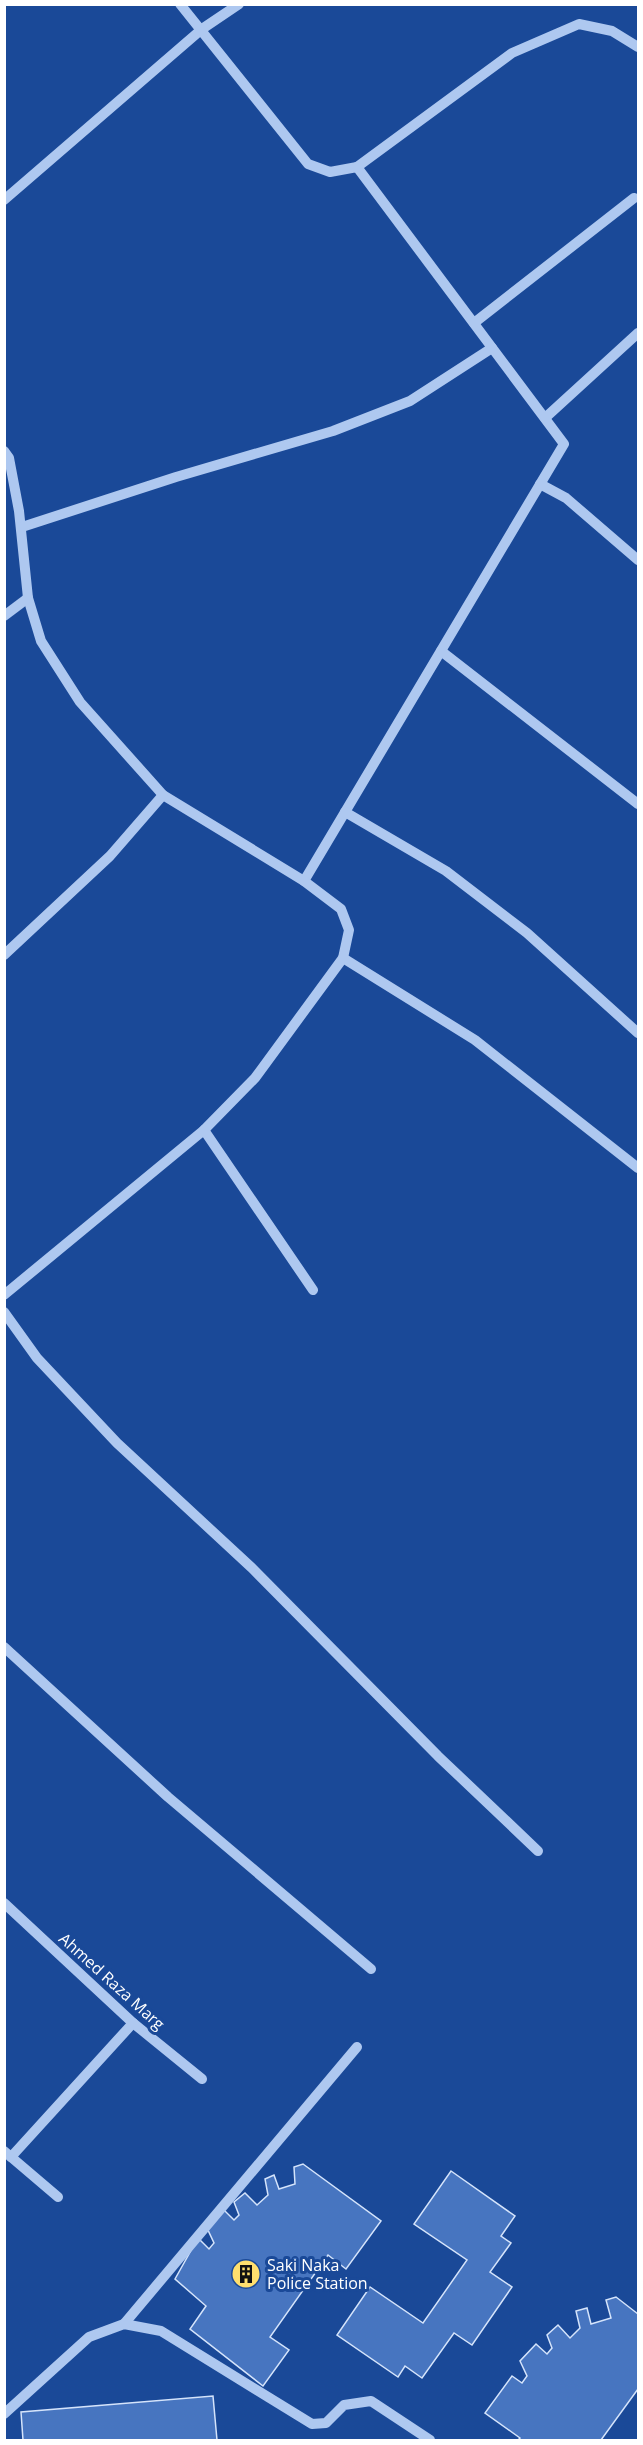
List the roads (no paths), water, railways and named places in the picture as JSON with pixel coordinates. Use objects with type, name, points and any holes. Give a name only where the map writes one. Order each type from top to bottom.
[{"type":"street","points":[[180,4],[308,164],[330,172],[357,167],[512,53],[579,24],[612,31],[639,47]]},
{"type":"street","points":[[4,200],[202,29],[239,4]]},
{"type":"street","points":[[304,881],[564,444],[357,167]]},
{"type":"street","points":[[474,323],[634,198]]},
{"type":"street","points":[[545,418],[639,333]]},
{"type":"street","points":[[22,527],[176,477],[344,427],[410,401],[492,348]]},
{"type":"street","points":[[4,451],[9,458],[22,527],[28,598],[41,641],[80,702],[163,795],[304,881],[341,909],[349,930],[342,958],[255,1078],[204,1130],[4,1295]]},
{"type":"street","points":[[540,484],[566,498],[639,560]]},
{"type":"street","points":[[4,616],[28,598]]},
{"type":"street","points":[[441,651],[639,804]]},
{"type":"street","points":[[4,955],[110,856],[163,795]]},
{"type":"street","points":[[345,812],[446,871],[527,933],[639,1033]]},
{"type":"street","points":[[342,958],[475,1040],[639,1168]]},
{"type":"street","points":[[204,1130],[313,1290]]},
{"type":"street","points":[[4,1312],[37,1358],[117,1443],[252,1568],[438,1756],[538,1851]]},
{"type":"street","points":[[4,1647],[168,1797],[371,1970]]},
{"type":"street","name":"Ahmed Raza Marg","points":[[4,1903],[133,2023],[202,2079]]},
{"type":"street","points":[[58,2197],[8,2154],[133,2023]]},
{"type":"street","points":[[4,2414],[9,2400],[89,2337],[124,2324],[357,2047]]},
{"type":"street","points":[[124,2324],[161,2331],[312,2424],[326,2423],[344,2405],[371,2401],[430,2440]]},
{"type":"place","name":"Saki Naka Police Station","points":[[246,2274]]}]
